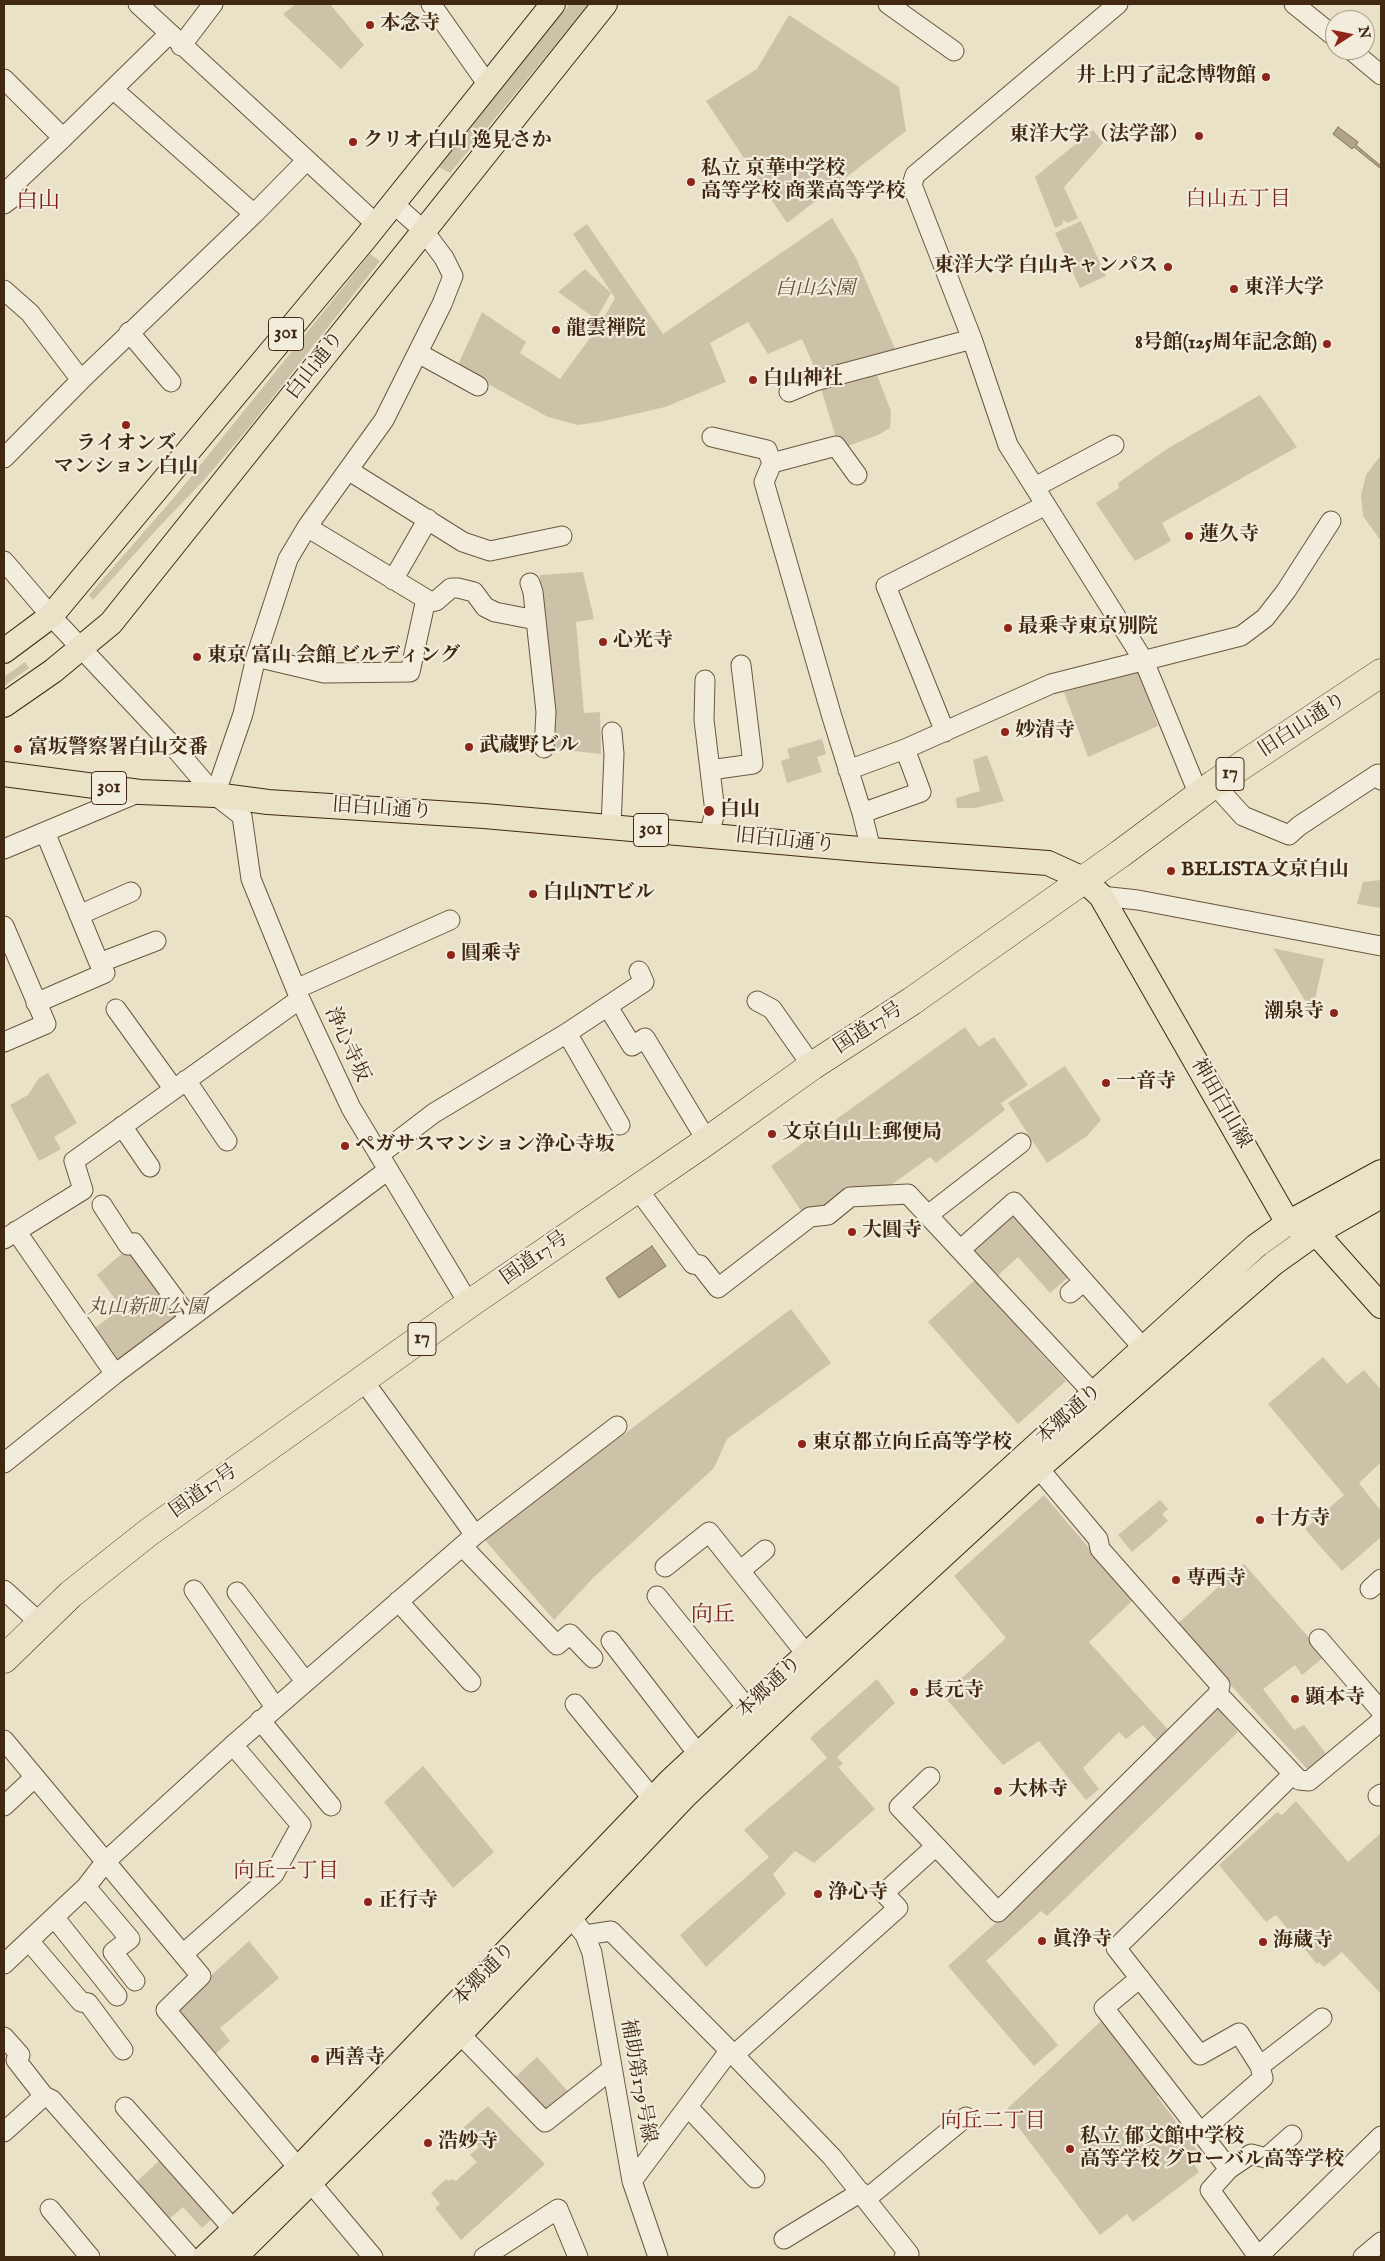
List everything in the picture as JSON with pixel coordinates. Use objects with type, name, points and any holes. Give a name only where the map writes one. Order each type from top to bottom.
[{"type":"highway","name":"旧白山通り","points":[[1092,887],[1207,790],[1381,673]]},
{"type":"highway","name":"国道17号","points":[[4,1659],[71,1594],[149,1532],[469,1304],[707,1141],[812,1066],[1092,887]]},
{"type":"main road","name":"301","points":[[4,651],[51,616],[394,204],[553,4]]},
{"type":"main road","name":"白山通り","points":[[4,705],[82,648],[111,623],[605,4]]},
{"type":"main road","name":"旧白山通り","points":[[4,774],[140,792],[215,795],[268,802],[611,827],[871,850],[1036,860],[1048,862],[1092,887]]},
{"type":"main road","name":"神田白山線","points":[[1092,887],[1288,1223]]},
{"type":"main road","name":"本郷通り","points":[[1032,1461],[1094,1394],[1256,1246],[1288,1223],[1381,1172]]},
{"type":"main road","name":"本郷通り","points":[[305,2175],[460,2034],[562,1908],[659,1807],[754,1716],[1032,1461],[1274,1263],[1316,1233],[1381,1196]]},
{"type":"main road","points":[[1288,1223],[1316,1233],[1381,1306]]},
{"type":"main road","name":"本郷通り","points":[[659,1807],[698,1754],[754,1716]]},
{"type":"main road","name":"本郷通り","points":[[206,2257],[242,2248],[305,2175],[518,1942],[562,1908]]},
{"type":"street","points":[[138,4],[376,224]]},
{"type":"street","points":[[9,196],[63,138],[114,90],[175,40],[213,4]]},
{"type":"street","points":[[431,4],[488,85]]},
{"type":"street","points":[[888,4],[954,51]]},
{"type":"street","points":[[1118,4],[915,174],[912,185],[972,338],[1008,445],[1144,661],[1207,790],[1243,816],[1289,835],[1299,826],[1378,774],[1381,780]]},
{"type":"street","points":[[1294,4],[1325,29]]},
{"type":"street","points":[[1363,60],[1381,75]]},
{"type":"street","points":[[4,79],[63,138]]},
{"type":"street","points":[[114,90],[254,214]]},
{"type":"street","points":[[4,458],[129,332],[254,214],[306,160]]},
{"type":"street","points":[[215,795],[243,714],[256,657],[288,558],[306,527],[384,420],[442,304],[453,276],[444,258],[423,230],[394,204]]},
{"type":"street","points":[[4,290],[30,313],[81,380]]},
{"type":"street","points":[[129,332],[172,382]]},
{"type":"street","points":[[789,392],[815,381],[972,338]]},
{"type":"street","points":[[418,352],[478,386]]},
{"type":"street","points":[[712,437],[767,450],[772,463],[764,482],[862,813],[871,850]]},
{"type":"street","points":[[1035,488],[1114,445]]},
{"type":"street","points":[[772,463],[836,446],[857,475]]},
{"type":"street","points":[[348,470],[463,542],[490,550],[562,536]]},
{"type":"street","points":[[945,732],[886,586],[1046,505]]},
{"type":"street","points":[[393,580],[428,519]]},
{"type":"street","points":[[848,770],[905,749],[1051,684],[1241,636],[1265,618],[1286,591],[1331,521]]},
{"type":"street","points":[[306,527],[426,600],[436,601],[451,588],[474,590],[485,607],[496,612],[536,620]]},
{"type":"street","name":"浄心寺坂","points":[[4,561],[51,616],[174,746],[215,795],[242,816],[250,879],[298,994],[351,1108],[469,1304]]},
{"type":"street","points":[[530,583],[533,592],[546,712],[544,748]]},
{"type":"street","points":[[256,657],[324,673],[410,672],[426,600]]},
{"type":"street","points":[[710,770],[753,764],[740,665]]},
{"type":"street","points":[[705,680],[704,720],[715,812],[709,835]]},
{"type":"street","points":[[611,827],[614,754],[612,732]]},
{"type":"street","points":[[862,813],[921,792],[905,749]]},
{"type":"street","points":[[4,849],[140,792]]},
{"type":"street","points":[[45,832],[99,963],[156,941]]},
{"type":"street","points":[[1092,887],[1138,900],[1381,946]]},
{"type":"street","points":[[79,916],[132,892]]},
{"type":"street","points":[[115,1374],[10,1235],[83,1190],[74,1161],[298,994],[450,920]]},
{"type":"street","points":[[4,926],[46,1024],[4,1042]]},
{"type":"street","points":[[4,1463],[384,1163],[434,1113],[608,1007],[644,982],[639,971]]},
{"type":"street","points":[[36,1003],[105,974]]},
{"type":"street","points":[[757,1001],[772,1009],[812,1066]]},
{"type":"street","points":[[608,1007],[632,1046],[645,1038],[707,1141]]},
{"type":"street","points":[[116,1009],[227,1141]]},
{"type":"street","points":[[567,1033],[620,1125]]},
{"type":"street","points":[[122,1126],[150,1167]]},
{"type":"street","points":[[928,1215],[1021,1143]]},
{"type":"street","points":[[637,1188],[693,1264],[700,1265],[718,1288],[810,1216],[828,1215],[850,1197],[908,1194],[1094,1394]]},
{"type":"street","points":[[960,1250],[1014,1202],[1077,1287],[1144,1349]]},
{"type":"street","points":[[102,1205],[128,1245],[134,1243],[189,1318]]},
{"type":"street","points":[[363,1380],[469,1540],[557,1645],[570,1634],[593,1658]]},
{"type":"street","points":[[4,1964],[86,1887],[106,1861],[260,1720],[469,1540],[617,1426]]},
{"type":"street","points":[[930,1777],[899,1806],[998,1912],[1218,1694],[1220,1685],[1100,1549],[1098,1539],[1032,1461]]},
{"type":"street","points":[[665,1567],[708,1532],[813,1662]]},
{"type":"street","points":[[740,1571],[766,1550]]},
{"type":"street","points":[[4,1590],[40,1623]]},
{"type":"street","points":[[194,1590],[275,1707]]},
{"type":"street","points":[[237,1592],[305,1681]]},
{"type":"street","points":[[657,1596],[754,1716]]},
{"type":"street","points":[[398,1601],[471,1682]]},
{"type":"street","points":[[1319,1639],[1381,1711]]},
{"type":"street","points":[[611,1641],[698,1754]]},
{"type":"street","points":[[1218,1694],[1299,1780],[1309,1781],[1381,1721]]},
{"type":"street","points":[[575,1704],[659,1807]]},
{"type":"street","points":[[260,1720],[331,1806]]},
{"type":"street","points":[[4,1740],[201,1976],[166,2010],[373,2257]]},
{"type":"street","points":[[183,1954],[274,1874],[301,1825],[233,1745]]},
{"type":"street","points":[[1201,2132],[1263,2078],[1260,2066],[1239,2033],[1200,2055],[1116,1948],[1293,1774]]},
{"type":"street","points":[[4,1806],[35,1777]]},
{"type":"street","points":[[632,2181],[732,2052],[898,1908],[884,1893],[936,1846]]},
{"type":"street","points":[[86,1887],[130,1939],[113,1952],[135,1981]]},
{"type":"street","name":"補助第179号線","points":[[562,1908],[585,1935],[592,1953],[632,2181],[658,2257]]},
{"type":"street","points":[[54,1917],[117,1996]]},
{"type":"street","points":[[585,1935],[611,1930],[732,2052],[832,2157],[909,2254],[904,2257]]},
{"type":"street","points":[[29,1941],[81,2002],[88,2003],[123,2050]]},
{"type":"street","points":[[1140,1978],[1104,2008],[1230,2169]]},
{"type":"street","points":[[1260,2066],[1322,2018]]},
{"type":"street","points":[[460,2034],[545,2122],[612,2068]]},
{"type":"street","points":[[4,2036],[20,2055],[16,2060],[44,2096],[52,2100],[190,2257]]},
{"type":"street","points":[[4,2132],[44,2096]]},
{"type":"street","points":[[124,2107],[242,2248]]},
{"type":"street","points":[[688,2107],[755,2178]]},
{"type":"street","points":[[784,2239],[864,2196],[966,2116]]},
{"type":"street","points":[[1292,2135],[1266,2158],[1251,2154],[1230,2169],[1210,2190],[1256,2256],[1381,2136]]},
{"type":"street","points":[[50,2209],[90,2257]]},
{"type":"street","points":[[484,2257],[558,2209],[578,2257]]},
{"type":"street","points":[[1363,2257],[1381,2242]]},
{"type":"green space","points":[[296,4],[330,4],[364,45],[341,69],[283,14]]},
{"type":"green space","points":[[570,4],[589,4],[450,173],[439,167]]},
{"type":"green space","points":[[789,15],[899,87],[906,131],[787,223],[706,101],[757,69]]},
{"type":"green space","points":[[1093,130],[1103,143],[1064,187],[1078,218],[1068,223],[1063,220],[1062,225],[1055,228],[1035,177]]},
{"type":"green space","name":"白山公園","points":[[832,218],[856,258],[899,358],[873,365],[891,411],[890,428],[878,435],[845,447],[837,441],[815,369],[802,339],[768,354],[748,322],[710,343],[726,382],[665,407],[604,421],[578,425],[548,417],[457,367],[482,312],[526,342],[520,353],[560,379],[601,323],[615,298],[573,234],[587,224],[663,334]]},
{"type":"green space","points":[[1081,221],[1106,276],[1080,288],[1055,233]]},
{"type":"green space","points":[[370,254],[380,261],[251,425],[205,479],[93,600],[89,595],[177,494]]},
{"type":"green space","points":[[585,269],[611,293],[596,319],[558,292]]},
{"type":"green space","points":[[1260,395],[1297,447],[1162,523],[1171,541],[1135,561],[1096,503],[1119,488],[1118,483],[1167,449]]},
{"type":"green space","points":[[1381,455],[1381,541],[1363,516],[1361,495],[1366,475]]},
{"type":"green space","points":[[583,572],[594,619],[576,622],[584,713],[600,712],[601,754],[547,748],[540,575]]},
{"type":"green space","points":[[25,662],[29,668],[4,686],[4,677]]},
{"type":"green space","points":[[1138,670],[1158,726],[1088,757],[1064,692]]},
{"type":"green space","points":[[822,739],[826,754],[817,757],[822,772],[787,783],[781,761],[790,758],[787,749]]},
{"type":"green space","points":[[987,755],[1004,801],[975,808],[957,808],[956,798],[980,791],[973,760]]},
{"type":"green space","points":[[1381,880],[1381,908],[1357,904],[1363,882]]},
{"type":"green space","points":[[1273,948],[1324,959],[1312,1012]]},
{"type":"green space","points":[[965,1027],[979,1047],[994,1037],[1028,1085],[1001,1103],[1005,1110],[936,1163],[930,1157],[891,1185],[851,1189],[825,1211],[804,1215],[771,1166]]},
{"type":"green space","points":[[1065,1066],[1101,1120],[1087,1136],[1047,1163],[1008,1103]]},
{"type":"green space","points":[[48,1073],[77,1123],[54,1137],[61,1149],[39,1161],[10,1105],[28,1095],[39,1078]]},
{"type":"green space","points":[[1014,1208],[1072,1274],[1050,1293],[1018,1257],[996,1277],[970,1248]]},
{"type":"green space","name":"丸山新町公園","points":[[131,1246],[182,1314],[122,1359],[113,1358],[92,1330],[122,1308],[97,1275]]},
{"type":"green space","points":[[975,1280],[1066,1381],[1018,1424],[928,1322]]},
{"type":"green space","points":[[791,1309],[831,1363],[727,1439],[714,1468],[593,1578],[554,1620],[484,1539]]},
{"type":"green space","points":[[1323,1357],[1347,1384],[1364,1370],[1381,1390],[1381,1462],[1359,1483],[1381,1511],[1381,1537],[1342,1571],[1305,1529],[1344,1495],[1268,1404]]},
{"type":"green space","points":[[1044,1495],[1133,1600],[1089,1642],[1171,1733],[1161,1745],[1143,1725],[1126,1739],[1119,1732],[1083,1768],[1099,1789],[1086,1800],[1039,1741],[1003,1765],[943,1695],[1006,1638],[954,1576]]},
{"type":"green space","points":[[1160,1500],[1168,1509],[1162,1514],[1168,1521],[1132,1552],[1118,1535]]},
{"type":"green space","points":[[1244,1564],[1325,1656],[1302,1675],[1295,1665],[1263,1689],[1294,1730],[1304,1725],[1327,1755],[1310,1772],[1176,1625]]},
{"type":"green space","points":[[877,1679],[895,1703],[837,1757],[843,1764],[838,1767],[875,1809],[814,1863],[795,1851],[773,1874],[786,1894],[706,1967],[680,1935],[769,1857],[744,1830],[827,1758],[810,1738]]},
{"type":"green space","points":[[1215,1705],[1238,1732],[1047,1916],[1041,1911],[986,1961],[1058,2045],[1034,2066],[948,1966],[999,1920]]},
{"type":"green space","points":[[423,1766],[494,1852],[453,1888],[384,1802]]},
{"type":"green space","points":[[1296,1801],[1348,1862],[1381,1833],[1381,1994],[1342,1952],[1324,1967],[1319,1962],[1317,1964],[1276,1915],[1266,1922],[1219,1865],[1277,1812],[1282,1815]]},
{"type":"green space","points":[[249,1941],[279,1978],[220,2028],[230,2041],[211,2058],[172,2011]]},
{"type":"green space","points":[[1100,2022],[1107,2024],[1160,2093],[1157,2096],[1202,2157],[1194,2164],[1199,2172],[1133,2222],[1127,2214],[1100,2235],[1007,2112],[1008,2108]]},
{"type":"green space","points":[[537,2057],[572,2096],[550,2114],[511,2081]]},
{"type":"green space","points":[[488,2106],[545,2164],[461,2240],[435,2208],[440,2204],[431,2193],[446,2179],[456,2181],[477,2162],[470,2155],[479,2147],[462,2129]]},
{"type":"green space","points":[[161,2159],[215,2216],[202,2228],[183,2207],[168,2220],[134,2184]]},
{"type":"shaded area","points":[[1338,127],[1358,142],[1356,145],[1381,166],[1381,169],[1354,147],[1352,149],[1333,134]]},
{"type":"shaded area","points":[[652,1246],[666,1266],[619,1298],[606,1278]]},
{"type":"place","name":"本念寺","points":[[370,25]]},
{"type":"place","name":"井上円了記念博物館","points":[[1266,77]]},
{"type":"place","name":"東洋大学（法学部）","points":[[1199,136]]},
{"type":"place","name":"クリオ 白山 逸見さか","points":[[353,142]]},
{"type":"place","name":"私立 京華中学校 高等学校 商業高等学校","points":[[691,182]]},
{"type":"place","name":"東洋大学 白山キャンパス","points":[[1168,267]]},
{"type":"place","name":"東洋大学","points":[[1234,289]]},
{"type":"place","name":"龍雲禅院","points":[[556,330]]},
{"type":"place","name":"8号館(125周年記念館)","points":[[1327,344]]},
{"type":"place","name":"白山神社","points":[[753,380]]},
{"type":"place","name":"ライオンズ マンション 白山","points":[[126,425]]},
{"type":"place","name":"蓮久寺","points":[[1189,536]]},
{"type":"place","name":"最乗寺東京別院","points":[[1008,628]]},
{"type":"place","name":"心光寺","points":[[603,642]]},
{"type":"place","name":"東京 富山 会館 ビルディング","points":[[197,657]]},
{"type":"place","name":"妙清寺","points":[[1005,732]]},
{"type":"place","name":"武蔵野ビル","points":[[469,747]]},
{"type":"place","name":"富坂警察署白山交番","points":[[18,749]]},
{"type":"place","name":"白山","points":[[709,811]]},
{"type":"place","name":"BELISTA文京白山","points":[[1171,871]]},
{"type":"place","name":"白山NTビル","points":[[533,894]]},
{"type":"place","name":"圓乘寺","points":[[451,955]]},
{"type":"place","name":"潮泉寺","points":[[1334,1013]]},
{"type":"place","name":"一音寺","points":[[1106,1083]]},
{"type":"place","name":"文京白山上郵便局","points":[[772,1134]]},
{"type":"place","name":"ペガサスマンション浄心寺坂","points":[[345,1146]]},
{"type":"place","name":"大圓寺","points":[[852,1232]]},
{"type":"place","name":"東京都立向丘高等学校","points":[[802,1444]]},
{"type":"place","name":"十方寺","points":[[1260,1520]]},
{"type":"place","name":"専西寺","points":[[1176,1580]]},
{"type":"place","name":"長元寺","points":[[914,1692]]},
{"type":"place","name":"顕本寺","points":[[1295,1699]]},
{"type":"place","name":"大林寺","points":[[998,1791]]},
{"type":"place","name":"浄心寺","points":[[818,1894]]},
{"type":"place","name":"正行寺","points":[[368,1902]]},
{"type":"place","name":"眞浄寺","points":[[1042,1941]]},
{"type":"place","name":"海蔵寺","points":[[1263,1942]]},
{"type":"place","name":"西善寺","points":[[315,2059]]},
{"type":"place","name":"浩妙寺","points":[[428,2143]]},
{"type":"place","name":"私立 郁文館中学校 高等学校 グローバル高等学校","points":[[1070,2149]]},
{"type":"district","name":"白山五丁目","points":[[1238,201]]},
{"type":"district","name":"白山","points":[[38,202]]},
{"type":"district","name":"向丘","points":[[713,1616]]},
{"type":"district","name":"向丘一丁目","points":[[286,1873]]},
{"type":"district","name":"向丘二丁目","points":[[993,2123]]}]
